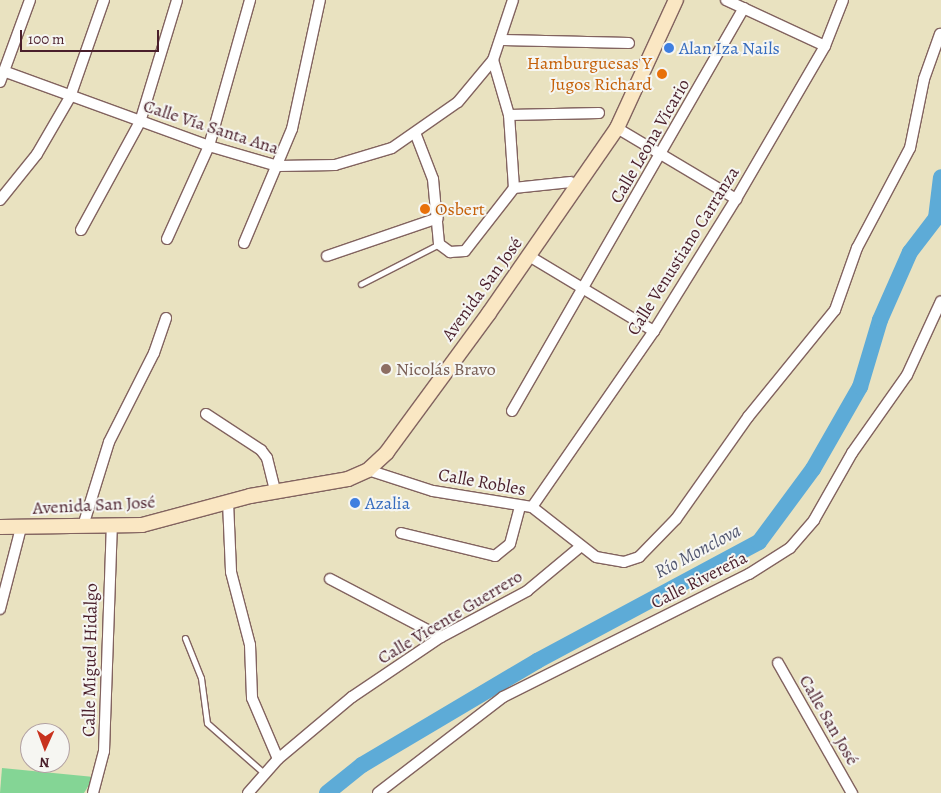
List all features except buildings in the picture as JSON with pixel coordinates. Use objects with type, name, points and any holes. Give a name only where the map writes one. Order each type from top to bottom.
[{"type":"street","points":[[0,82],[6,72],[30,0]]},
{"type":"street","points":[[0,200],[37,154],[70,97],[104,0]]},
{"type":"street","points":[[81,230],[140,122],[177,0]]},
{"type":"street","points":[[167,239],[209,146],[250,0]]},
{"type":"street","points":[[244,243],[278,166],[304,90],[320,0]]},
{"type":"street","name":"Calle Vía Santa Ana","points":[[6,72],[70,97],[209,146],[278,166],[335,165],[373,154],[416,135],[458,102],[493,60],[503,40],[513,0]]},
{"type":"street","name":"Avenida San José","points":[[0,527],[142,525],[228,502],[348,480],[368,470],[386,452],[529,256],[616,128],[676,0]]},
{"type":"street","points":[[726,0],[825,46]]},
{"type":"street","name":"Calle Venustiano Carranza","points":[[532,507],[654,331],[736,199],[825,46],[843,0]]},
{"type":"street","name":"Calle Leona Vicario","points":[[512,411],[582,288],[663,155],[744,8]]},
{"type":"street","name":"Calle Robles","points":[[368,470],[433,491],[520,507],[532,507],[580,547],[616,562],[639,557],[676,519],[748,418],[822,330],[841,298],[863,234],[906,158],[924,79],[940,34]]},
{"type":"street","points":[[503,40],[629,43]]},
{"type":"street","points":[[416,135],[433,179],[439,244],[456,253],[468,249],[514,188],[509,115],[493,60]]},
{"type":"street","points":[[509,115],[599,113]]},
{"type":"street","points":[[616,128],[736,199]]},
{"type":"street","points":[[514,188],[571,182]]},
{"type":"street","points":[[327,256],[438,218]]},
{"type":"street","points":[[529,256],[654,331]]},
{"type":"street","name":"Calle Rivereña","points":[[378,793],[503,697],[749,574],[790,548],[814,520],[852,453],[906,374],[941,301]]},
{"type":"street","points":[[83,526],[109,442],[154,353],[166,318]]},
{"type":"street","points":[[206,414],[261,450],[268,458],[276,493]]},
{"type":"street","points":[[228,502],[231,572],[250,645],[252,698],[278,759]]},
{"type":"street","points":[[401,533],[495,556],[510,544],[520,507]]},
{"type":"street","name":"Calle Miguel Hidalgo","points":[[94,793],[104,751],[112,526]]},
{"type":"street","points":[[0,609],[22,528]]},
{"type":"street","name":"Calle Vicente Guerrero","points":[[248,793],[278,759],[343,704],[441,637],[516,598],[580,547]]},
{"type":"street","points":[[330,579],[441,637]]},
{"type":"street","name":"Calle San José","points":[[778,663],[852,793]]},
{"type":"lane","points":[[361,284],[439,244]]},
{"type":"lane","points":[[185,638],[201,678],[207,723],[266,774]]},
{"type":"green space","points":[[2,768],[20,770],[20,773],[53,773],[94,777],[84,793],[0,793]]},
{"type":"waterway","name":"Río Monclova","points":[[327,793],[362,765],[537,661],[759,542],[813,469],[860,387],[880,320],[910,252],[936,218],[941,177]]},
{"type":"place","name":"Alan Iza Nails","points":[[669,48]]},
{"type":"place","name":"Hamburguesas Y Jugos Richard","points":[[662,74]]},
{"type":"place","name":"Osbert","points":[[425,209]]},
{"type":"place","name":"Nicolás Bravo","points":[[386,369]]},
{"type":"place","name":"Azalia","points":[[355,503]]}]
